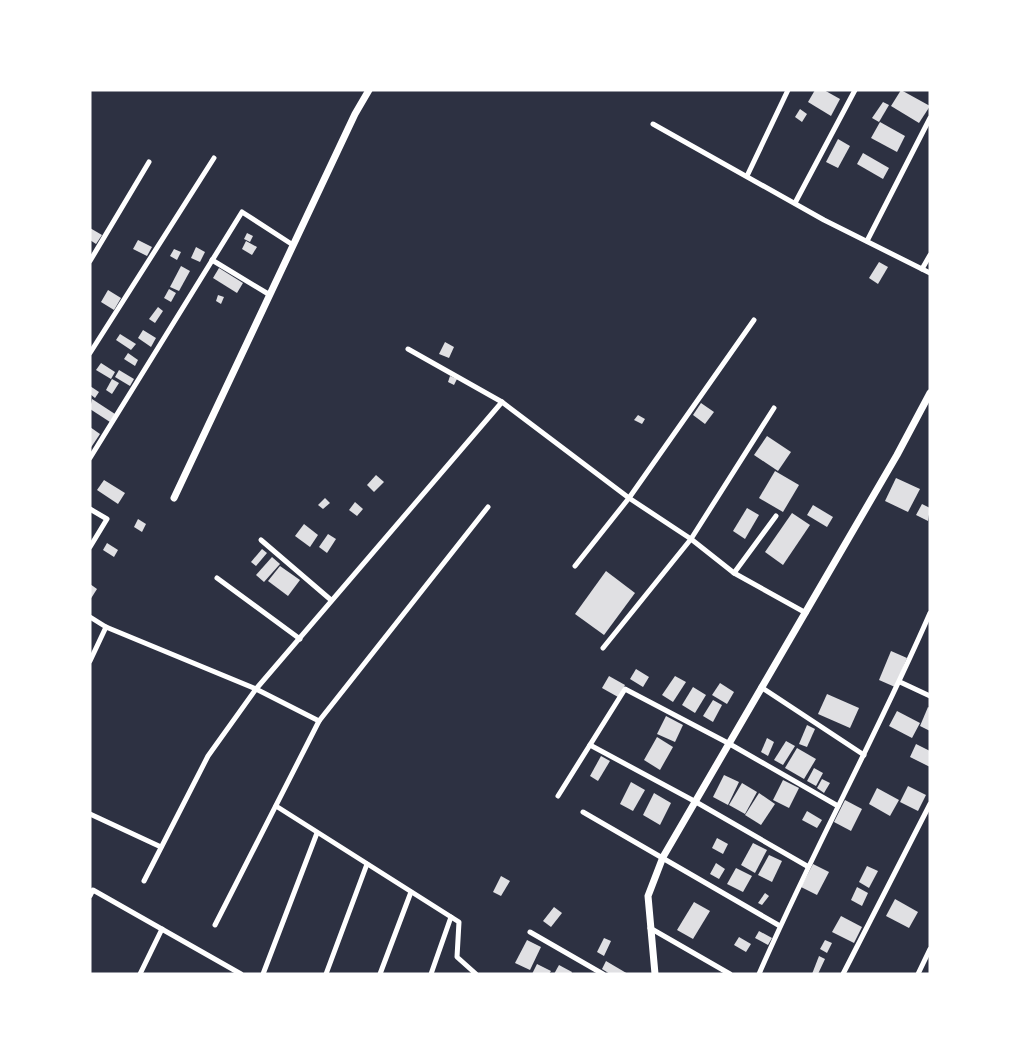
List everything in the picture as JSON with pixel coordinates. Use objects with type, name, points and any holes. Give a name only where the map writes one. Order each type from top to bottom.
[{"type":"street","points":[[174,498],[355,114],[369,90]]},
{"type":"street","points":[[747,176],[788,90]]},
{"type":"street","points":[[795,203],[855,90]]},
{"type":"street","points":[[867,241],[930,118]]},
{"type":"street","points":[[653,124],[795,203],[930,273]]},
{"type":"street","points":[[90,353],[214,158]]},
{"type":"street","points":[[90,261],[149,162]]},
{"type":"street","points":[[90,458],[242,212],[293,245]]},
{"type":"street","points":[[922,269],[930,255]]},
{"type":"street","points":[[213,260],[270,295]]},
{"type":"street","points":[[575,566],[629,498],[754,320]]},
{"type":"street","points":[[408,349],[502,402],[629,498],[692,539],[734,573],[806,613]]},
{"type":"street","points":[[655,974],[648,896],[663,857],[806,613],[930,393]]},
{"type":"street","points":[[144,881],[208,756],[256,689],[502,402]]},
{"type":"street","points":[[603,648],[692,539],[774,408]]},
{"type":"street","points":[[215,925],[319,721],[488,507]]},
{"type":"street","points":[[90,509],[107,519],[90,547]]},
{"type":"street","points":[[734,573],[776,516]]},
{"type":"street","points":[[261,540],[331,600]]},
{"type":"street","points":[[217,578],[300,639]]},
{"type":"street","points":[[759,974],[807,866],[900,682],[930,613]]},
{"type":"street","points":[[90,616],[106,627],[256,689],[319,721]]},
{"type":"street","points":[[90,661],[106,627]]},
{"type":"street","points":[[900,682],[930,696]]},
{"type":"street","points":[[761,687],[864,755]]},
{"type":"street","points":[[558,796],[625,689],[728,743],[838,806]]},
{"type":"street","points":[[590,745],[696,802],[807,866]]},
{"type":"street","points":[[843,974],[930,804]]},
{"type":"street","points":[[276,806],[459,922],[457,957],[477,974]]},
{"type":"street","points":[[583,812],[780,926]]},
{"type":"street","points":[[90,814],[161,847]]},
{"type":"street","points":[[263,974],[317,833]]},
{"type":"street","points":[[326,974],[367,864]]},
{"type":"street","points":[[90,896],[93,890],[241,974]]},
{"type":"street","points":[[380,974],[411,892]]},
{"type":"street","points":[[430,974],[451,917]]},
{"type":"street","points":[[650,928],[730,974]]},
{"type":"street","points":[[140,974],[162,929]]},
{"type":"street","points":[[530,932],[603,974]]},
{"type":"street","points":[[918,974],[930,949]]},
{"type":"building","points":[[815,90],[824,90],[840,99],[831,116],[808,102]]},
{"type":"building","points":[[901,90],[930,106],[919,123],[891,106]]},
{"type":"building","points":[[883,102],[889,105],[879,122],[872,118]]},
{"type":"building","points":[[800,109],[807,114],[802,122],[795,117]]},
{"type":"building","points":[[880,122],[905,136],[897,152],[871,138]]},
{"type":"building","points":[[838,139],[850,146],[838,168],[826,162]]},
{"type":"building","points":[[863,153],[889,168],[883,179],[857,164]]},
{"type":"building","points":[[90,228],[102,235],[96,244],[90,240]]},
{"type":"building","points":[[247,233],[253,236],[250,242],[244,239]]},
{"type":"building","points":[[138,240],[152,247],[147,256],[133,249]]},
{"type":"building","points":[[246,241],[257,247],[252,255],[242,249]]},
{"type":"building","points":[[196,247],[205,252],[200,262],[191,258]]},
{"type":"building","points":[[174,249],[181,252],[177,260],[170,256]]},
{"type":"building","points":[[879,262],[888,267],[878,284],[869,278]]},
{"type":"building","points":[[181,266],[190,271],[179,291],[170,287]]},
{"type":"building","points":[[219,268],[243,283],[237,293],[213,278]]},
{"type":"building","points":[[169,289],[176,293],[171,302],[164,298]]},
{"type":"building","points":[[108,290],[121,298],[114,310],[101,302]]},
{"type":"building","points":[[218,295],[224,297],[221,304],[216,301]]},
{"type":"building","points":[[158,307],[163,311],[155,323],[149,319]]},
{"type":"building","points":[[143,330],[156,338],[151,347],[138,338]]},
{"type":"building","points":[[120,334],[136,344],[131,350],[116,340]]},
{"type":"building","points":[[445,342],[454,347],[449,358],[439,354]]},
{"type":"building","points":[[128,353],[138,360],[135,366],[124,359]]},
{"type":"building","points":[[101,363],[115,372],[111,379],[96,370]]},
{"type":"building","points":[[119,370],[134,379],[130,386],[115,377]]},
{"type":"building","points":[[450,376],[457,379],[454,385],[448,382]]},
{"type":"building","points":[[112,379],[119,383],[112,394],[106,390]]},
{"type":"building","points":[[90,386],[99,392],[95,398],[90,394]]},
{"type":"building","points":[[92,399],[115,414],[110,422],[90,409]]},
{"type":"building","points":[[701,403],[714,412],[705,424],[693,415]]},
{"type":"building","points":[[638,415],[645,419],[642,424],[634,420]]},
{"type":"building","points":[[90,427],[100,434],[90,449]]},
{"type":"building","points":[[767,436],[791,452],[778,471],[754,455]]},
{"type":"building","points":[[775,471],[799,485],[783,512],[759,498]]},
{"type":"building","points":[[376,475],[384,482],[374,492],[367,485]]},
{"type":"building","points":[[896,478],[920,489],[908,512],[885,501]]},
{"type":"building","points":[[104,480],[125,493],[118,504],[97,490]]},
{"type":"building","points":[[325,498],[330,503],[323,509],[318,505]]},
{"type":"building","points":[[355,502],[363,509],[357,516],[349,510]]},
{"type":"building","points":[[922,504],[930,508],[928,521],[916,515]]},
{"type":"building","points":[[813,505],[833,517],[827,527],[807,515]]},
{"type":"building","points":[[747,508],[759,515],[745,539],[733,531]]},
{"type":"building","points":[[792,513],[810,525],[783,565],[765,552]]},
{"type":"building","points":[[138,519],[146,524],[142,532],[134,527]]},
{"type":"building","points":[[304,524],[318,535],[310,547],[295,536]]},
{"type":"building","points":[[328,534],[336,539],[327,553],[319,547]]},
{"type":"building","points":[[107,543],[118,550],[114,557],[103,550]]},
{"type":"building","points":[[262,549],[267,553],[256,566],[251,562]]},
{"type":"building","points":[[272,557],[280,564],[264,582],[256,575]]},
{"type":"building","points":[[280,566],[300,580],[288,596],[268,581]]},
{"type":"building","points":[[606,571],[635,593],[604,635],[575,614]]},
{"type":"building","points":[[90,584],[97,589],[90,600]]},
{"type":"building","points":[[891,651],[907,658],[895,687],[879,680]]},
{"type":"building","points":[[636,669],[649,677],[643,687],[630,679]]},
{"type":"building","points":[[609,676],[625,685],[618,697],[602,688]]},
{"type":"building","points":[[675,676],[686,682],[673,702],[662,695]]},
{"type":"building","points":[[720,683],[734,692],[727,704],[712,695]]},
{"type":"building","points":[[693,687],[706,695],[695,713],[682,705]]},
{"type":"building","points":[[827,694],[859,708],[850,728],[818,714]]},
{"type":"building","points":[[713,700],[722,705],[713,722],[703,716]]},
{"type":"building","points":[[928,707],[930,708],[930,731],[920,726]]},
{"type":"building","points":[[897,711],[920,723],[912,738],[889,726]]},
{"type":"building","points":[[666,716],[683,725],[675,742],[657,734]]},
{"type":"building","points":[[807,725],[815,729],[807,747],[799,744]]},
{"type":"building","points":[[657,737],[673,747],[660,770],[644,760]]},
{"type":"building","points":[[767,738],[774,742],[768,756],[761,752]]},
{"type":"building","points":[[786,741],[795,746],[783,765],[774,760]]},
{"type":"building","points":[[916,744],[930,751],[930,767],[910,757]]},
{"type":"building","points":[[797,748],[816,759],[804,779],[785,768]]},
{"type":"building","points":[[601,756],[610,761],[598,781],[590,776]]},
{"type":"building","points":[[814,768],[823,773],[816,786],[807,781]]},
{"type":"building","points":[[724,775],[739,782],[728,805],[713,797]]},
{"type":"building","points":[[822,779],[830,783],[824,793],[817,788]]},
{"type":"building","points":[[783,780],[799,788],[789,808],[773,800]]},
{"type":"building","points":[[631,782],[645,790],[633,811],[620,804]]},
{"type":"building","points":[[742,783],[757,792],[745,814],[729,805]]},
{"type":"building","points":[[908,786],[926,795],[918,811],[900,802]]},
{"type":"building","points":[[877,788],[899,800],[890,816],[869,804]]},
{"type":"building","points":[[654,793],[671,803],[660,825],[643,815]]},
{"type":"building","points":[[759,793],[775,804],[761,825],[745,815]]},
{"type":"building","points":[[845,800],[862,809],[851,831],[834,822]]},
{"type":"building","points":[[807,811],[822,820],[817,828],[802,820]]},
{"type":"building","points":[[717,838],[728,844],[723,854],[712,848]]},
{"type":"building","points":[[753,843],[767,850],[755,873],[741,865]]},
{"type":"building","points":[[769,855],[782,861],[772,882],[758,875]]},
{"type":"building","points":[[716,863],[725,869],[719,879],[710,874]]},
{"type":"building","points":[[813,864],[829,872],[817,895],[801,887]]},
{"type":"building","points":[[867,866],[878,871],[869,888],[859,882]]},
{"type":"building","points":[[736,868],[752,876],[743,892],[727,884]]},
{"type":"building","points":[[501,876],[510,881],[501,896],[493,892]]},
{"type":"building","points":[[857,887],[868,893],[862,906],[851,900]]},
{"type":"building","points":[[765,893],[769,896],[762,905],[758,903]]},
{"type":"building","points":[[895,899],[918,912],[909,928],[886,916]]},
{"type":"building","points":[[694,902],[710,911],[693,939],[677,930]]},
{"type":"building","points":[[554,907],[562,913],[551,927],[543,921]]},
{"type":"building","points":[[841,916],[862,927],[854,943],[832,932]]},
{"type":"building","points":[[759,931],[772,938],[768,945],[755,938]]},
{"type":"building","points":[[739,937],[751,944],[746,952],[734,945]]},
{"type":"building","points":[[604,938],[611,941],[604,956],[597,952]]},
{"type":"building","points":[[527,940],[541,947],[530,970],[515,963]]},
{"type":"building","points":[[825,940],[832,943],[827,953],[820,949]]},
{"type":"building","points":[[819,956],[825,959],[818,974],[812,974]]},
{"type":"building","points":[[606,961],[628,974],[610,974],[602,969]]},
{"type":"building","points":[[537,964],[551,971],[549,974],[532,974]]},
{"type":"building","points":[[559,965],[572,972],[571,974],[554,974]]}]
